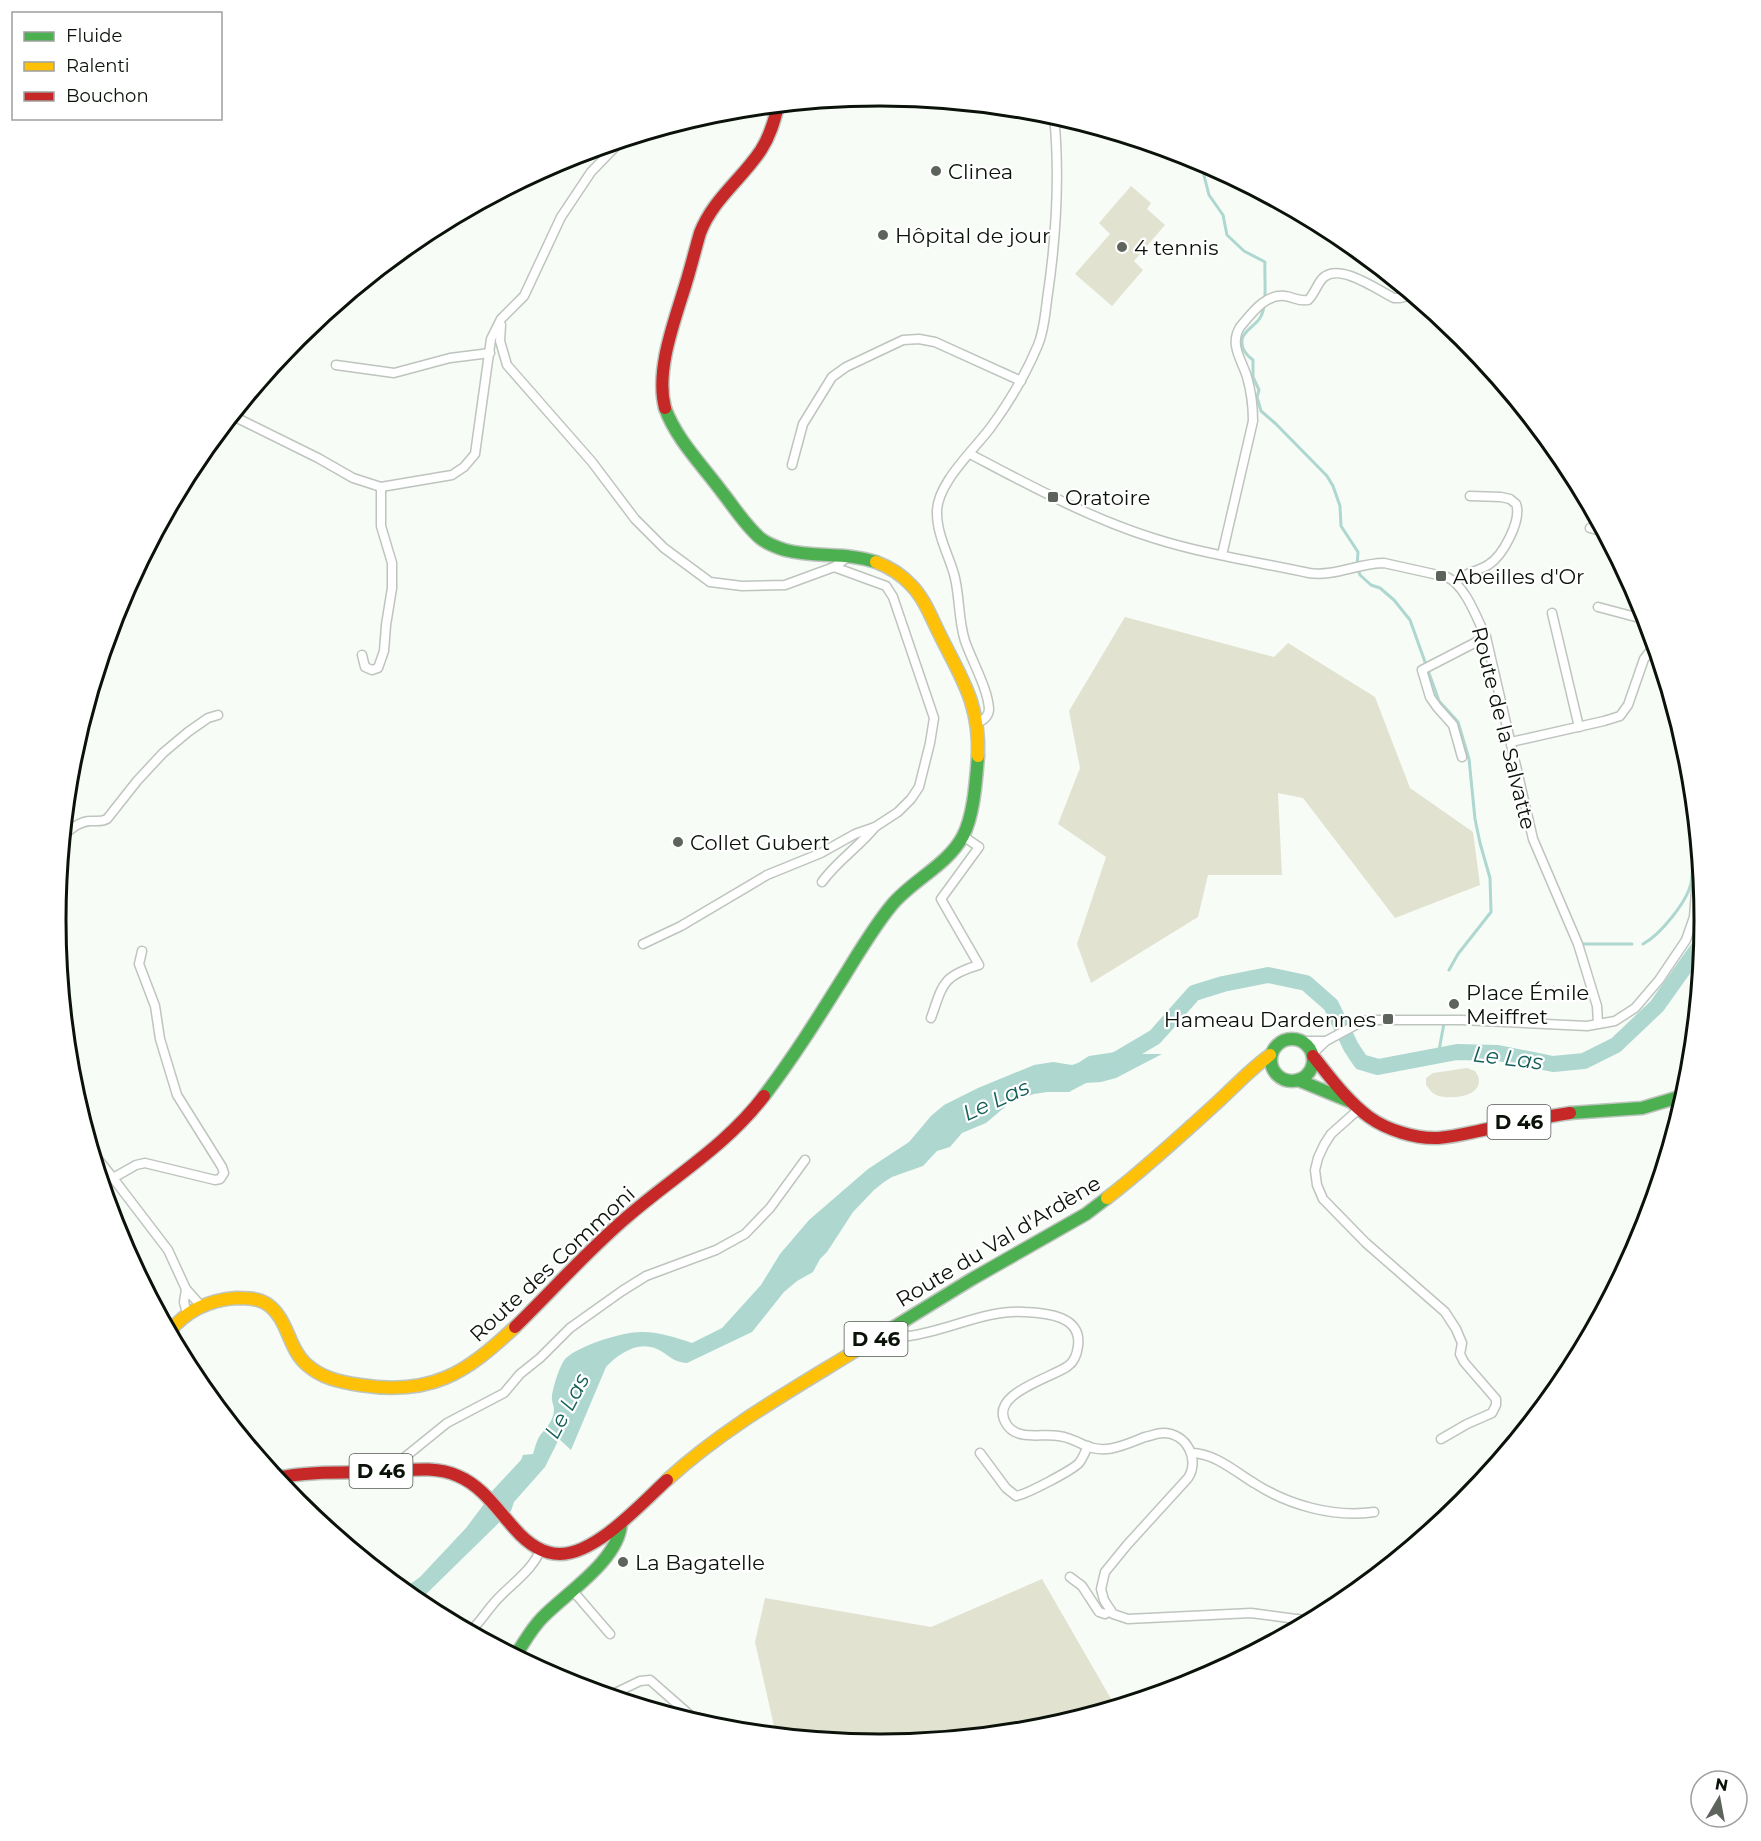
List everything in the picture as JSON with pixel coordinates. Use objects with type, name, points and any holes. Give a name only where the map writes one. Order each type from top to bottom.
[{"type":"street","points":[[776,113],[772,130],[761,151],[715,205],[702,226],[665,364],[663,400],[676,430],[746,521],[764,540],[786,550],[810,554],[852,555],[875,560],[897,572],[915,588],[971,698],[978,722],[979,749],[970,812],[963,836],[979,847],[941,899],[979,965],[961,971],[943,984],[931,1018]]},
{"type":"street","points":[[978,722],[986,717],[989,709],[982,683],[962,632],[954,576],[937,514],[938,501],[948,480],[991,427],[1021,381],[1044,326],[1050,281],[1057,172],[1055,126]]},
{"type":"street","points":[[239,419],[353,478],[381,487],[452,475],[464,467],[475,454],[491,339],[501,319],[524,296],[561,217],[591,172],[610,152]]},
{"type":"street","points":[[1222,555],[1253,421],[1246,377],[1235,339],[1239,327],[1263,303],[1281,296],[1301,301],[1308,300],[1324,277],[1333,274],[1348,275],[1394,298],[1404,297]]},
{"type":"street","points":[[501,319],[500,341],[507,365],[592,462],[635,519],[664,548],[710,582],[742,586],[785,585],[834,567],[852,555]]},
{"type":"street","points":[[792,465],[803,423],[832,377],[846,367],[903,340],[919,339],[935,342],[1021,381]]},
{"type":"street","points":[[336,365],[394,373],[450,358],[490,352]]},
{"type":"street","points":[[970,454],[1101,519],[1172,544],[1315,574],[1384,563],[1447,578],[1456,583],[1464,575],[1491,563],[1512,532],[1518,515],[1516,504],[1507,498],[1470,496]]},
{"type":"street","points":[[362,655],[365,667],[372,670],[378,668],[384,651],[392,588],[392,563],[381,526],[381,487]]},
{"type":"street","points":[[1590,528],[1595,529]]},
{"type":"street","points":[[643,944],[681,926],[767,875],[821,853],[855,834],[875,827],[898,812],[919,787],[934,718],[893,597],[886,586],[834,567]]},
{"type":"street","name":"Route de la Salvatte","points":[[1456,583],[1486,637],[1533,839],[1578,944],[1597,1006],[1598,1023]]},
{"type":"street","points":[[1598,607],[1636,617]]},
{"type":"street","points":[[1552,613],[1579,726]]},
{"type":"street","points":[[1462,757],[1453,725],[1430,697],[1422,670],[1486,637]]},
{"type":"street","points":[[1511,742],[1616,718],[1623,713],[1632,696],[1644,659],[1649,652]]},
{"type":"street","points":[[71,830],[82,823],[101,822],[107,819],[137,781],[164,753],[202,722],[218,715]]},
{"type":"street","points":[[822,882],[830,871],[875,827]]},
{"type":"street","name":"Route des Commoni","points":[[175,1327],[187,1314],[201,1306],[218,1300],[257,1298],[268,1303],[280,1317],[303,1361],[318,1375],[353,1384],[401,1388],[422,1386],[450,1376],[487,1353],[627,1217],[709,1154],[731,1134],[760,1102],[825,1007],[875,928],[899,896],[953,850],[963,836]]},
{"type":"street","points":[[1313,1055],[1328,1040],[1367,1020],[1439,1019],[1587,1026],[1615,1021],[1635,1008],[1659,980],[1686,940],[1695,909]]},
{"type":"street","points":[[113,1178],[136,1165],[145,1163],[214,1180],[220,1179],[224,1173],[177,1095],[160,1039],[155,1006],[139,964],[142,951]]},
{"type":"street","points":[[1303,1041],[1313,1055],[1313,1062],[1308,1073],[1298,1080],[1291,1081],[1278,1076],[1271,1067],[1270,1055],[1277,1044],[1283,1040],[1328,1040]]},
{"type":"street","name":"Route du Val d'Ardène","points":[[540,1550],[558,1553],[576,1551],[588,1546],[621,1524],[700,1451],[722,1434],[972,1279],[1086,1214],[1155,1159],[1255,1066],[1270,1055]]},
{"type":"street","name":"D 46","points":[[1313,1055],[1356,1106],[1370,1118],[1392,1129],[1422,1137],[1439,1138],[1458,1135],[1537,1118],[1642,1108],[1675,1098]]},
{"type":"street","name":"Route du Val d'Ardène","points":[[1240,1082],[1259,1074],[1278,1076]]},
{"type":"street","name":"D 46","points":[[1298,1080],[1334,1093],[1356,1106]]},
{"type":"street","points":[[1356,1106],[1324,1144],[1315,1170],[1317,1185],[1323,1199],[1354,1228],[1366,1243],[1445,1312],[1462,1343],[1460,1354],[1464,1362],[1496,1399],[1492,1413],[1441,1438]]},
{"type":"street","points":[[401,1470],[405,1457],[447,1423],[504,1393],[520,1374],[570,1328],[627,1287],[646,1276],[724,1246],[745,1234],[770,1208],[805,1160]]},
{"type":"street","points":[[105,1168],[168,1250],[186,1289],[201,1306]]},
{"type":"street","points":[[186,1289],[184,1302],[187,1314]]},
{"type":"street","points":[[894,1327],[901,1335],[909,1336],[1011,1312],[1043,1313],[1063,1318],[1071,1324],[1078,1337],[1078,1348],[1073,1361],[1015,1393],[1005,1405],[1004,1416],[1007,1425],[1016,1432],[1026,1435],[1057,1436],[1107,1450],[1164,1433],[1178,1437],[1192,1453],[1193,1468],[1188,1479],[1105,1572],[1101,1589],[1104,1600],[1111,1611],[1118,1617],[1128,1619],[1243,1613],[1298,1619]]},
{"type":"street","points":[[980,1454],[1008,1491],[1016,1496],[1027,1493],[1076,1466],[1088,1446]]},
{"type":"street","points":[[1192,1453],[1209,1457],[1261,1488],[1301,1504],[1342,1512],[1374,1512]]},
{"type":"street","name":"D 46","points":[[286,1476],[328,1471],[429,1469],[446,1471],[463,1478],[482,1491],[524,1539],[540,1550]]},
{"type":"street","points":[[519,1650],[542,1618],[586,1578],[615,1543],[621,1534],[621,1524]]},
{"type":"street","points":[[475,1627],[495,1601],[537,1558],[540,1550]]},
{"type":"street","points":[[1070,1576],[1082,1586],[1099,1612],[1105,1614],[1111,1611]]},
{"type":"street","points":[[573,1591],[610,1634]]},
{"type":"street","points":[[618,1692],[640,1681],[650,1680],[685,1710]]},
{"type":"green space","name":"4 tennis","points":[[1131,186],[1151,203],[1147,209],[1165,225],[1134,261],[1143,270],[1112,306],[1075,274],[1110,234],[1099,223]]},
{"type":"green space","points":[[1125,617],[1274,657],[1288,643],[1375,697],[1410,788],[1473,832],[1480,885],[1395,918],[1303,798],[1278,793],[1282,875],[1208,875],[1198,917],[1091,983],[1077,944],[1106,857],[1058,824],[1080,768],[1069,711]]},
{"type":"green space","points":[[1467,1068],[1475,1071],[1479,1079],[1475,1090],[1469,1094],[1441,1097],[1433,1093],[1426,1085],[1426,1078],[1433,1073]]},
{"type":"green space","points":[[1042,1579],[1112,1701],[1039,1719],[987,1728],[934,1733],[880,1735],[774,1728],[755,1642],[765,1598],[931,1627]]},
{"type":"water","points":[[1122,1051],[1135,1054],[1162,1054],[1116,1078],[1086,1083],[1069,1092],[1034,1094],[1012,1101],[986,1123],[962,1133],[950,1147],[937,1151],[923,1166],[884,1182],[853,1212],[813,1272],[784,1292],[752,1332],[687,1363],[678,1362],[657,1349],[643,1346],[616,1357],[606,1367],[571,1450],[559,1439],[545,1467],[514,1502],[511,1511],[425,1596],[409,1585],[420,1577],[466,1528],[493,1490],[523,1455],[533,1454],[539,1438],[553,1417],[552,1400],[555,1382],[566,1358],[581,1348],[635,1332],[656,1333],[692,1343],[722,1328],[761,1285],[780,1254],[809,1220],[868,1169],[909,1142],[931,1116],[944,1105],[1034,1065],[1053,1062],[1072,1065],[1089,1056]]},
{"type":"waterway","points":[[1203,173],[1209,195],[1223,215],[1227,235],[1244,251],[1265,262],[1265,299],[1262,313],[1258,321],[1245,334],[1242,343],[1244,352],[1253,360],[1253,377],[1259,390],[1257,397],[1261,411],[1327,476],[1340,506],[1341,526],[1358,552],[1357,567],[1360,575],[1394,600],[1410,620],[1439,701],[1458,722],[1469,759],[1475,819],[1490,878],[1491,912],[1458,954],[1449,970]]},
{"type":"waterway","points":[[1643,944],[1650,940],[1672,917],[1684,899],[1691,883],[1693,863]]},
{"type":"waterway","points":[[1583,944],[1632,944]]},
{"type":"waterway","name":"Le Las","points":[[1111,1063],[1155,1037],[1194,993],[1223,984],[1268,975],[1306,983],[1331,1005],[1351,1047],[1361,1062],[1378,1067],[1457,1052],[1498,1053],[1553,1064],[1584,1061],[1616,1045],[1657,1006],[1694,954]]},
{"type":"waterway","points":[[1438,1056],[1444,1023]]},
{"type":"traffic: fast","points":[[665,408],[690,452],[745,522],[763,540],[785,550],[853,557],[876,562]]},
{"type":"traffic: fast","points":[[764,1096],[805,1038],[884,914],[899,897],[948,856],[963,836],[972,808],[978,756]]},
{"type":"traffic: fast","points":[[1292,1039],[1300,1040],[1307,1045],[1312,1052],[1313,1060],[1312,1068],[1307,1075],[1300,1080],[1292,1081],[1284,1080],[1277,1075],[1272,1068],[1271,1060],[1272,1052],[1277,1045],[1284,1040],[1292,1039]]},
{"type":"traffic: fast","points":[[1298,1080],[1349,1101]]},
{"type":"traffic: fast","points":[[1570,1113],[1642,1108],[1675,1098]]},
{"type":"traffic: fast","points":[[868,1343],[972,1279],[1086,1214],[1107,1198]]},
{"type":"traffic: fast","points":[[519,1650],[542,1618],[589,1576],[611,1551],[618,1538],[621,1524]]},
{"type":"traffic: slow","points":[[876,562],[895,571],[907,581],[916,590],[927,608],[968,692],[976,721],[978,756]]},
{"type":"traffic: slow","points":[[1107,1198],[1166,1149],[1270,1055]]},
{"type":"traffic: slow","points":[[174,1327],[183,1318],[207,1304],[226,1299],[256,1299],[274,1310],[284,1325],[295,1350],[312,1369],[338,1381],[385,1388],[427,1384],[445,1378],[480,1357],[515,1327]]},
{"type":"traffic: slow","points":[[667,1480],[714,1441],[868,1343]]},
{"type":"traffic: jam","points":[[665,408],[664,362],[700,233],[720,199],[761,150],[776,113]]},
{"type":"traffic: jam","points":[[1313,1056],[1361,1111],[1384,1126],[1411,1135],[1429,1138],[1451,1137],[1570,1113]]},
{"type":"traffic: jam","points":[[515,1327],[612,1230],[716,1146],[764,1096]]},
{"type":"traffic: jam","points":[[286,1476],[315,1473],[420,1470],[449,1473],[467,1480],[482,1492],[529,1542],[547,1552],[560,1554],[574,1552],[603,1537],[632,1514],[667,1480]]},
{"type":"place","name":"Clinea","points":[[936,171]]},
{"type":"place","name":"Hôpital de jour","points":[[883,235]]},
{"type":"place","name":"4 tennis","points":[[1122,247]]},
{"type":"place","name":"Oratoire","points":[[1053,497]]},
{"type":"place","name":"Abeilles d'Or","points":[[1441,576]]},
{"type":"place","name":"Collet Gubert","points":[[678,842]]},
{"type":"place","name":"Place Émile Meiffret","points":[[1454,1004]]},
{"type":"place","name":"Hameau Dardennes","points":[[1388,1019]]},
{"type":"place","name":"La Bagatelle","points":[[623,1562]]}]
